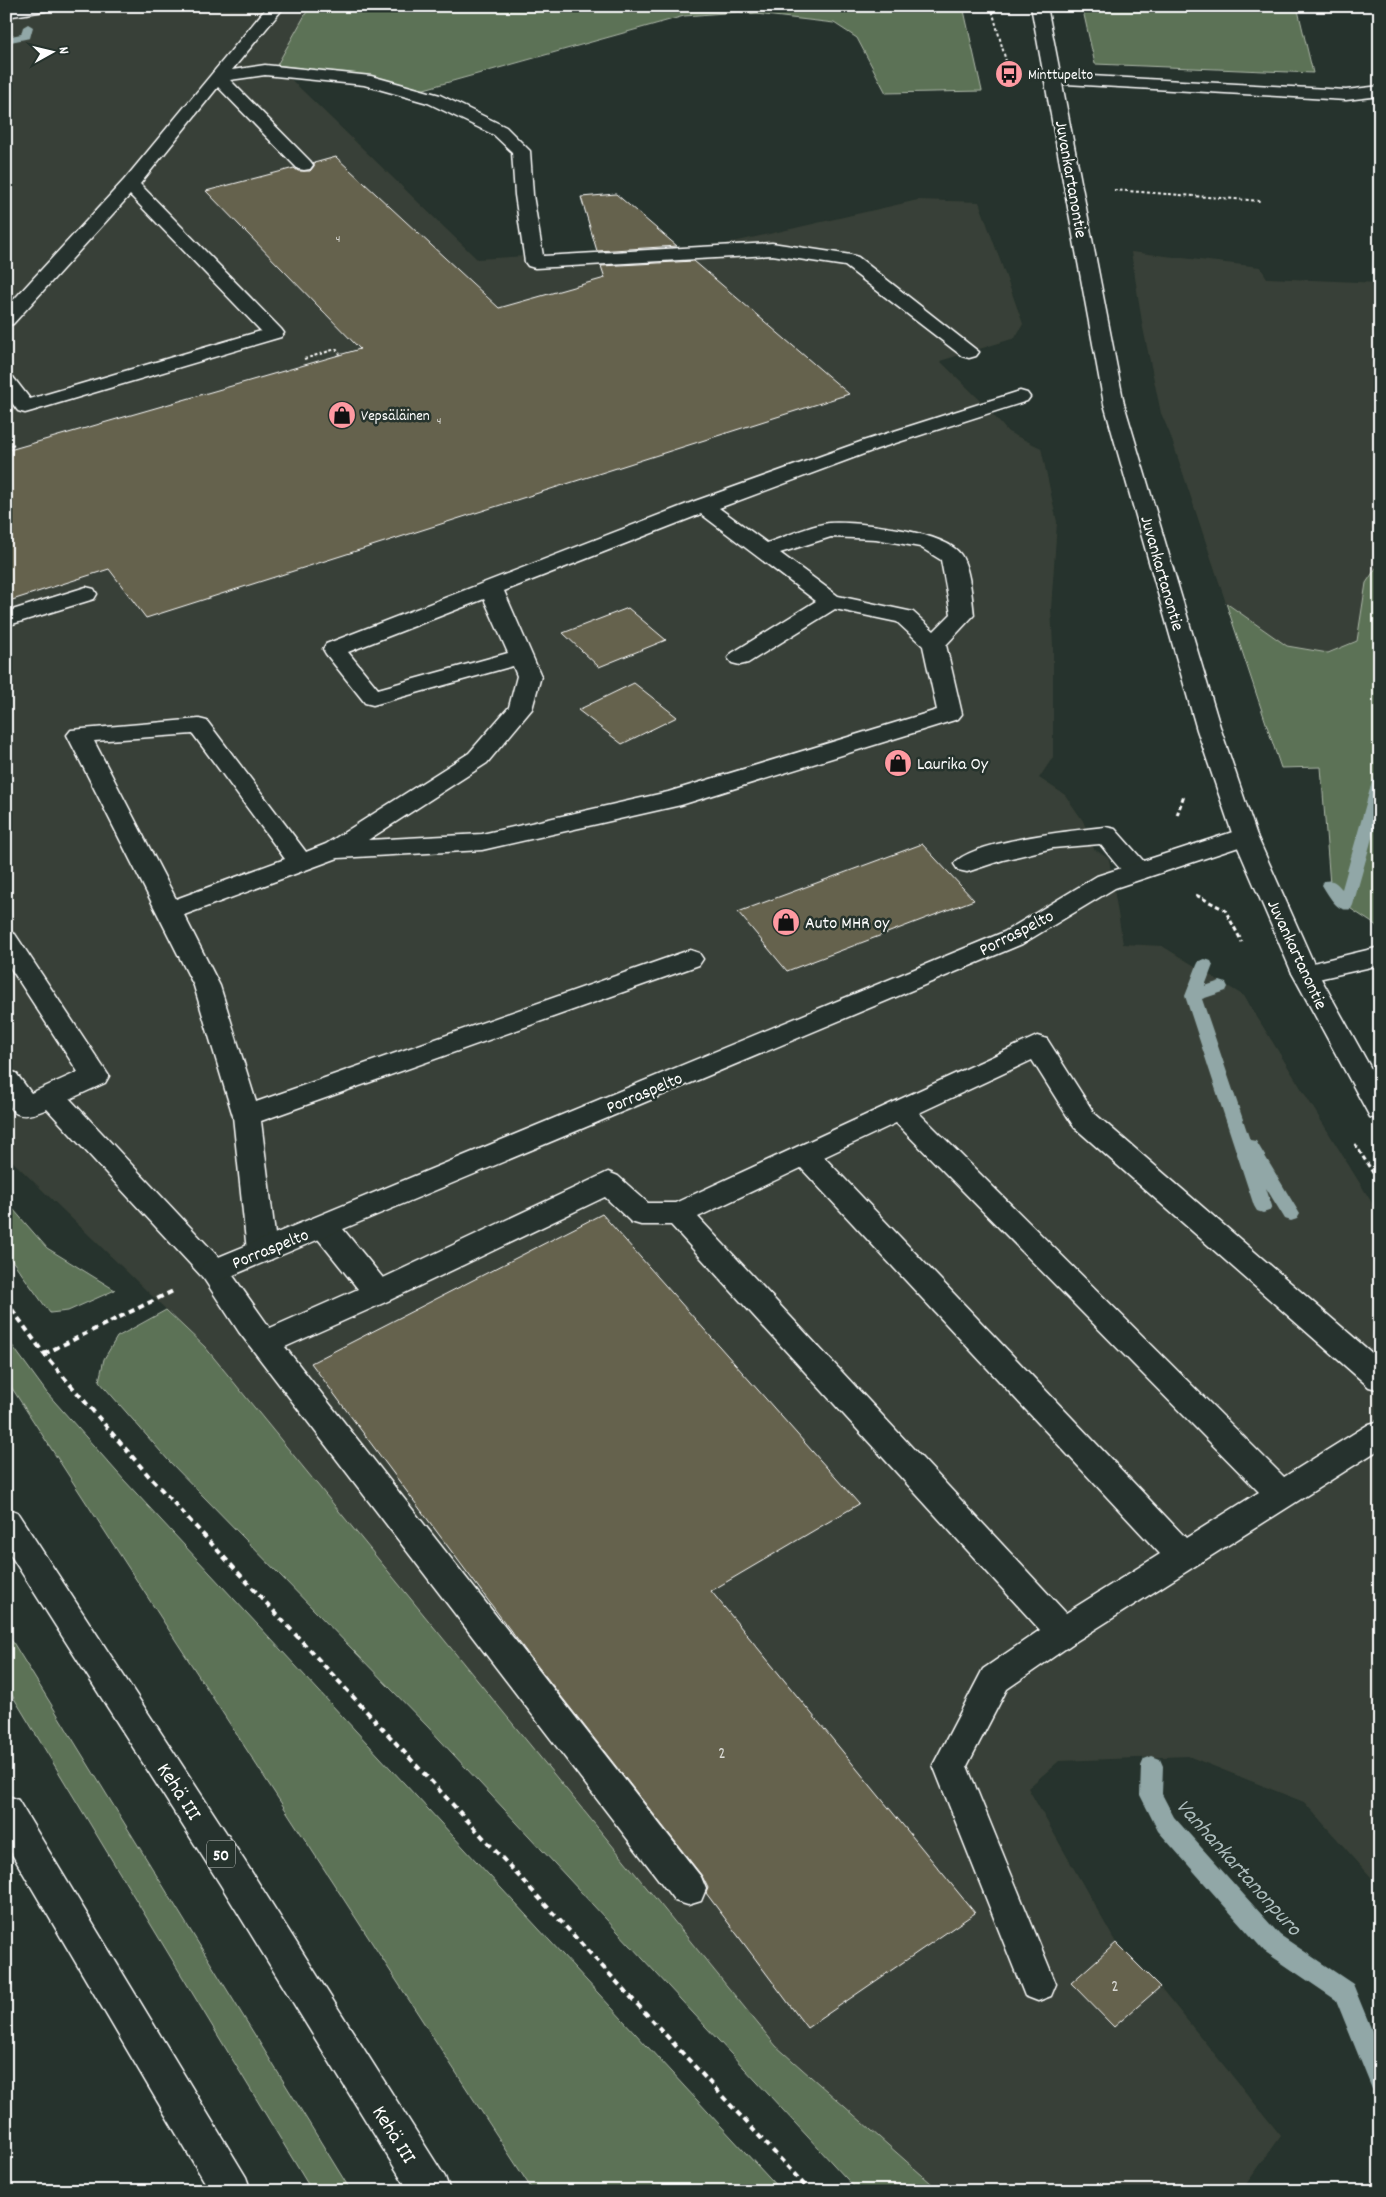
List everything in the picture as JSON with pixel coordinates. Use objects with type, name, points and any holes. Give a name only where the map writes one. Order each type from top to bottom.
[{"type":"main road","points":[[6,12],[45,6]]},
{"type":"main road","points":[[6,320],[130,184],[277,6]]},
{"type":"main road","name":"Juvankartanontie","points":[[1039,6],[1114,404],[1209,730],[1245,836],[1305,973],[1380,1110]]},
{"type":"main road","points":[[217,77],[265,70],[365,80],[434,99],[500,131],[521,151],[525,203],[535,262],[772,249],[851,261],[969,352]]},
{"type":"main road","points":[[217,77],[304,165]]},
{"type":"main road","points":[[1054,80],[1346,95],[1380,91]]},
{"type":"main road","points":[[6,381],[25,407],[274,333],[130,184]]},
{"type":"main road","points":[[520,657],[373,698],[334,649],[703,506],[870,445],[1020,397]]},
{"type":"main road","points":[[336,850],[482,842],[672,799],[950,714],[934,644],[905,617],[831,601],[703,506]]},
{"type":"main road","points":[[763,551],[829,530],[876,532],[927,542],[950,557],[958,584],[963,615],[934,644]]},
{"type":"main road","points":[[169,911],[336,850],[478,758],[520,709],[529,676],[491,588]]},
{"type":"main road","points":[[6,619],[86,594]]},
{"type":"main road","points":[[740,658],[831,601]]},
{"type":"main road","points":[[262,1251],[247,1116],[207,986],[79,734],[199,726],[301,862]]},
{"type":"main road","points":[[967,864],[997,853],[1053,840],[1106,835],[1138,871]]},
{"type":"main road","name":"Porraspelto","points":[[214,1271],[1013,938],[1106,882],[1245,836]]},
{"type":"main road","points":[[6,940],[95,1076],[26,1107],[6,1080]]},
{"type":"main road","points":[[1305,973],[1380,956]]},
{"type":"main road","points":[[247,1116],[690,959]]},
{"type":"main road","points":[[265,1343],[378,1292],[608,1183],[641,1214],[678,1214],[1037,1046],[1084,1120],[1380,1378]]},
{"type":"main road","points":[[51,1096],[214,1271],[265,1343],[688,1890]]},
{"type":"main road","points":[[900,1110],[1282,1495]]},
{"type":"main road","points":[[805,1154],[1183,1557]]},
{"type":"main road","points":[[678,1214],[1063,1632]]},
{"type":"main road","points":[[324,1226],[378,1292]]},
{"type":"main road","points":[[1038,1984],[950,1765],[996,1679],[1063,1632],[1380,1433]]},
{"type":"main road","name":"Kehä III","points":[[6,1521],[232,1872],[431,2191]]},
{"type":"main road","points":[[6,1811],[88,1953],[232,2191]]},
{"type":"path","points":[[1074,187],[1261,201]]},
{"type":"path","name":"Porraspelto","points":[[44,1354],[214,1271]]},
{"type":"path","points":[[6,1301],[44,1354],[148,1475],[810,2191]]},
{"type":"shaded area","points":[[45,6],[310,6],[277,66],[477,259],[725,244],[918,200],[979,202],[1023,324],[1015,338],[940,361],[980,400],[1008,432],[1041,448],[1057,522],[1051,609],[1053,757],[1039,778],[1065,795],[1083,821],[1094,849],[1109,859],[1123,944],[1162,946],[1244,996],[1380,1216],[1380,1887],[1304,1802],[1188,1756],[1059,1761],[1028,1788],[1116,1943],[1160,1987],[1281,2136],[1241,2191],[940,2191],[776,2046],[205,1347],[6,1155],[6,12]]},
{"type":"shaded area","points":[[1131,252],[1260,267],[1267,278],[1380,283],[1380,562],[1366,583],[1357,641],[1328,653],[1286,646],[1226,603],[1170,434],[1161,413],[1143,328]]},
{"type":"green space","points":[[310,6],[963,6],[982,91],[886,93],[857,38],[834,23],[739,12],[684,16],[417,91],[371,78],[277,65]]},
{"type":"green space","points":[[1082,6],[1297,6],[1313,73],[1095,64]]},
{"type":"green space","points":[[1380,562],[1380,928],[1345,905],[1330,885],[1321,767],[1281,768],[1226,603],[1287,646],[1328,653],[1357,641],[1366,583]]},
{"type":"green space","points":[[6,1201],[47,1248],[115,1290],[68,1311],[50,1313],[6,1252]]},
{"type":"green space","points":[[166,1310],[205,1347],[776,2046],[940,2191],[858,2191],[428,1727],[168,1460],[99,1381],[104,1359],[117,1337]]},
{"type":"green space","points":[[6,1337],[47,1393],[124,1480],[781,2191],[533,2191],[6,1379]]},
{"type":"green space","points":[[6,1631],[351,2191],[312,2191],[6,1685]]},
{"type":"building","points":[[336,157],[499,308],[605,278],[601,266],[694,261],[849,394],[146,618],[109,569],[6,602],[6,451],[360,349],[206,191],[294,168],[298,171],[310,171],[314,163]]},
{"type":"building","points":[[616,194],[677,246],[597,251],[581,197]]},
{"type":"building","points":[[628,608],[666,640],[599,667],[563,633]]},
{"type":"building","points":[[634,683],[677,717],[622,744],[578,710]]},
{"type":"building","points":[[922,844],[974,900],[787,971],[738,912]]},
{"type":"building","points":[[602,1214],[859,1504],[711,1591],[975,1913],[807,2028],[706,1893],[708,1888],[702,1876],[528,1654],[311,1363]]},
{"type":"building","points":[[1116,1943],[1160,1987],[1114,2027],[1071,1983]]},
{"type":"waterway","points":[[6,40],[26,36],[28,27]]},
{"type":"waterway","name":"Vanhankartanonpuro","points":[[1330,885],[1345,905],[1380,782]]},
{"type":"waterway","name":"Vanhankartanonpuro","points":[[1193,996],[1205,965]]},
{"type":"waterway","name":"Vanhankartanonpuro","points":[[1193,996],[1220,987]]},
{"type":"waterway","name":"Vanhankartanonpuro","points":[[1193,996],[1263,1206]]},
{"type":"waterway","name":"Vanhankartanonpuro","points":[[1250,1146],[1291,1214]]},
{"type":"waterway","name":"Vanhankartanonpuro","points":[[1152,1766],[1151,1795],[1166,1824],[1272,1943],[1345,1992],[1380,2081]]},
{"type":"place","name":"Minttupelto","points":[[1009,74]]},
{"type":"place","name":"Vepsäläinen","points":[[342,415]]},
{"type":"place","name":"Laurika Oy","points":[[898,763]]},
{"type":"place","name":"Auto MHR oy","points":[[786,922]]}]
